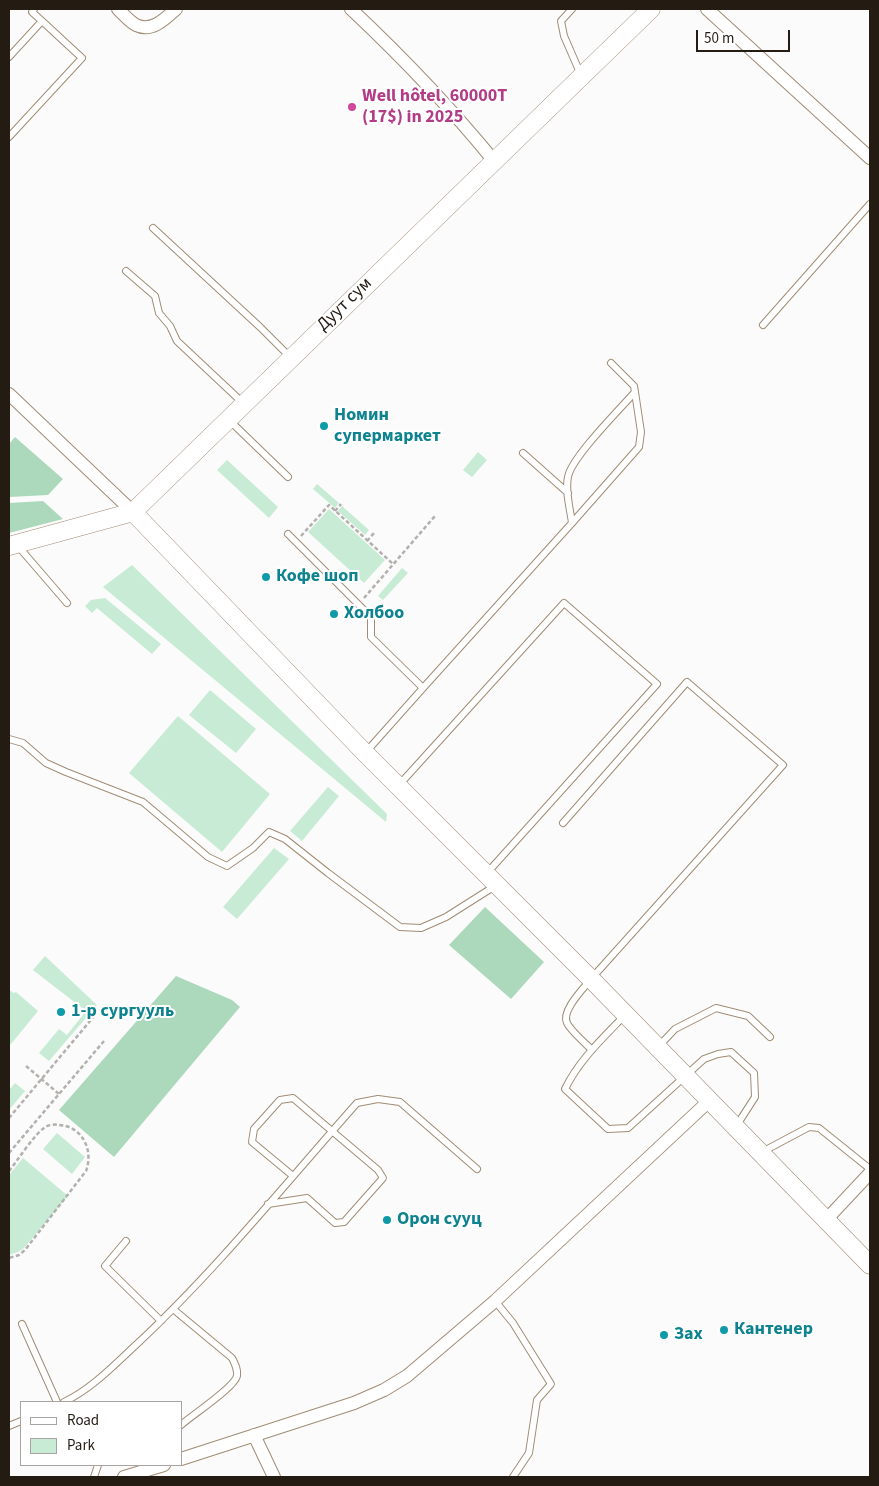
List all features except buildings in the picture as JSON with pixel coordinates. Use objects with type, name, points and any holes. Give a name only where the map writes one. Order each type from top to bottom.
[{"type":"street","points":[[118,9],[136,25],[149,27],[162,21],[176,9]]},
{"type":"street","points":[[351,9],[439,97],[494,161]]},
{"type":"street","name":"Дуут сум","points":[[12,545],[133,512],[651,9]]},
{"type":"street","points":[[708,9],[870,158]]},
{"type":"street","points":[[9,394],[133,512],[398,786],[870,1265]]},
{"type":"street","points":[[182,1459],[354,1403],[384,1390],[407,1376],[495,1301],[709,1101]]},
{"type":"street","points":[[826,1220],[870,1173]]},
{"type":"street","points":[[254,1435],[274,1477]]},
{"type":"street","points":[[124,1477],[161,1466]]},
{"type":"lane","points":[[9,137],[82,58],[32,12],[34,9]]},
{"type":"lane","points":[[572,9],[561,21],[564,36],[582,76]]},
{"type":"lane","points":[[9,57],[42,21]]},
{"type":"lane","points":[[763,325],[870,204]]},
{"type":"lane","points":[[153,228],[260,326],[291,358]]},
{"type":"lane","points":[[126,271],[155,296],[159,313],[170,326],[177,341],[244,404]]},
{"type":"lane","points":[[366,753],[639,447],[641,432],[634,386],[611,363]]},
{"type":"lane","points":[[572,523],[568,476],[575,460],[635,392]]},
{"type":"lane","points":[[228,420],[288,477]]},
{"type":"lane","points":[[523,453],[568,493]]},
{"type":"lane","points":[[288,534],[371,617],[371,636],[423,688]]},
{"type":"lane","points":[[12,545],[67,603]]},
{"type":"lane","points":[[9,738],[23,743],[46,763],[143,802],[219,864],[227,866],[253,848],[269,832],[285,838],[400,927],[420,928],[446,917],[491,880],[657,684],[564,603],[398,786]]},
{"type":"lane","points":[[562,823],[687,682],[783,765],[590,979],[572,1004],[566,1014],[567,1023],[592,1050]]},
{"type":"lane","points":[[657,1048],[675,1029],[716,1008],[748,1016],[770,1037]]},
{"type":"lane","points":[[624,1015],[572,1074],[565,1089],[608,1129],[628,1128],[704,1059],[731,1052],[754,1073],[755,1097],[735,1128]]},
{"type":"lane","points":[[268,1204],[307,1198],[335,1223],[344,1222],[384,1178],[378,1170],[293,1098],[280,1100],[254,1130],[252,1142],[293,1176]]},
{"type":"lane","points":[[66,1401],[78,1396],[96,1382],[173,1309],[357,1103],[378,1099],[400,1102],[476,1169]]},
{"type":"lane","points":[[760,1153],[809,1127],[819,1128],[870,1169]]},
{"type":"lane","points":[[126,1241],[105,1266],[161,1321]]},
{"type":"lane","points":[[495,1301],[513,1323],[551,1384],[537,1400],[528,1453],[513,1477]]},
{"type":"lane","points":[[173,1309],[232,1358],[237,1368],[237,1378],[229,1388],[182,1424]]},
{"type":"lane","points":[[22,1324],[57,1401]]},
{"type":"path","points":[[335,511],[341,504]]},
{"type":"path","points":[[296,542],[329,506],[393,564]]},
{"type":"path","points":[[358,605],[435,516]]},
{"type":"path","points":[[367,541],[374,533]]},
{"type":"path","points":[[9,1118],[95,1015]]},
{"type":"path","points":[[9,1153],[104,1040]]},
{"type":"path","points":[[26,1066],[59,1094]]},
{"type":"path","points":[[9,1171],[44,1127],[54,1124],[69,1127],[80,1134],[86,1142],[89,1156],[86,1171],[25,1250],[19,1255],[9,1258]]},
{"type":"green space","points":[[15,437],[63,479],[48,495],[9,497],[9,444]]},
{"type":"green space","points":[[478,452],[487,460],[472,477],[463,470]]},
{"type":"green space","points":[[227,460],[278,507],[269,518],[217,470]]},
{"type":"green space","points":[[317,484],[339,503],[335,508],[313,489]]},
{"type":"green space","points":[[43,501],[63,519],[9,533],[9,503]]},
{"type":"green space","points":[[342,506],[369,530],[365,535],[338,511]]},
{"type":"green space","points":[[329,509],[385,560],[364,583],[308,532]]},
{"type":"green space","points":[[132,565],[387,814],[386,822],[103,587]]},
{"type":"green space","points":[[402,568],[408,573],[383,600],[378,596]]},
{"type":"green space","points":[[105,598],[161,644],[152,654],[97,608],[92,613],[85,606],[91,600]]},
{"type":"green space","points":[[210,690],[256,729],[236,753],[189,715]]},
{"type":"green space","points":[[178,716],[270,794],[222,852],[129,773]]},
{"type":"green space","points":[[328,787],[339,796],[302,841],[290,831]]},
{"type":"green space","points":[[274,848],[289,859],[237,919],[223,907]]},
{"type":"green space","points":[[485,907],[544,962],[511,999],[449,945]]},
{"type":"green space","points":[[45,956],[97,1005],[49,1061],[39,1053],[59,1029],[67,1035],[86,1011],[33,970]]},
{"type":"green space","points":[[176,976],[232,1000],[240,1007],[114,1157],[59,1110]]},
{"type":"green space","points":[[9,990],[14,993],[16,992],[38,1011],[11,1044],[9,1043]]},
{"type":"green space","points":[[15,1083],[25,1091],[9,1110],[9,1090]]},
{"type":"green space","points":[[57,1133],[85,1157],[72,1174],[43,1149]]},
{"type":"green space","points":[[23,1158],[68,1196],[24,1248],[9,1255],[9,1175]]},
{"type":"place","name":"Well hôtel, 60000T (17$) in 2025","points":[[352,107]]},
{"type":"place","name":"Номин супермаркет","points":[[324,426]]},
{"type":"place","name":"Кофе шоп","points":[[266,577]]},
{"type":"place","name":"Холбоо","points":[[334,614]]},
{"type":"place","name":"1-р сургууль","points":[[61,1012]]},
{"type":"place","name":"Орон сууц","points":[[387,1220]]},
{"type":"place","name":"Кантенер","points":[[724,1330]]},
{"type":"place","name":"Зах","points":[[664,1335]]}]
